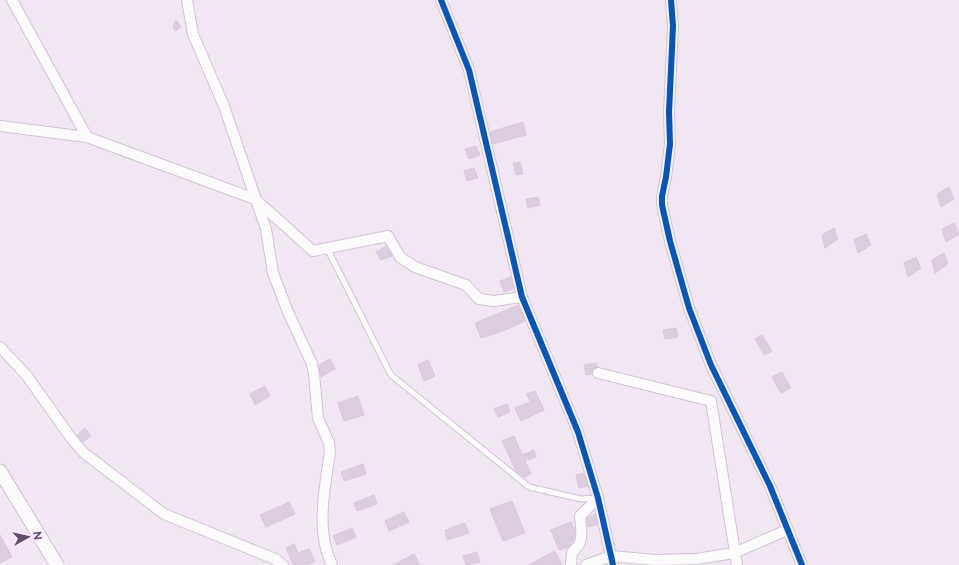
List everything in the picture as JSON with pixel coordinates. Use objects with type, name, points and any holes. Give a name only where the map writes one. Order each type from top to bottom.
[{"type":"street","points":[[12,0],[87,137]]},
{"type":"street","points":[[187,0],[193,34],[224,106],[255,199],[269,244],[273,273],[288,312],[312,364],[318,418],[329,443],[330,452],[323,506],[326,546],[332,565]]},
{"type":"street","points":[[441,0],[469,70],[522,297],[578,432],[598,498],[612,560]]},
{"type":"street","points":[[671,0],[673,26],[669,112],[670,144],[662,196],[662,205],[670,241],[689,308],[712,365],[770,486],[802,565]]},
{"type":"street","points":[[0,126],[87,137],[255,199],[313,251],[388,236],[400,257],[410,264],[466,285],[479,299],[494,301],[522,297]]},
{"type":"street","points":[[0,347],[27,376],[70,438],[84,453],[164,514],[197,529],[275,559],[283,565]]},
{"type":"street","points":[[598,373],[711,401],[737,565]]},
{"type":"street","points":[[0,471],[56,565]]},
{"type":"street","points":[[571,565],[572,552],[579,547],[582,540],[580,516],[598,498]]},
{"type":"street","points":[[586,565],[612,560],[696,559],[734,553],[787,530]]},
{"type":"lane","points":[[327,248],[391,375],[529,487],[581,500],[598,498]]},
{"type":"building","points":[[176,20],[181,27],[175,31],[173,26]]},
{"type":"building","points":[[523,122],[526,135],[493,144],[490,132]]},
{"type":"building","points":[[476,146],[480,155],[469,159],[465,149]]},
{"type":"building","points":[[520,162],[523,174],[516,175],[513,163]]},
{"type":"building","points":[[474,168],[478,178],[467,181],[464,171]]},
{"type":"building","points":[[949,187],[954,199],[941,207],[937,194]]},
{"type":"building","points":[[538,197],[540,205],[528,208],[526,199]]},
{"type":"building","points":[[954,223],[959,234],[946,242],[942,229]]},
{"type":"building","points":[[834,228],[838,239],[825,248],[822,235]]},
{"type":"building","points":[[866,234],[871,245],[858,253],[854,240]]},
{"type":"building","points":[[386,246],[392,256],[381,260],[376,252]]},
{"type":"building","points":[[944,253],[948,264],[935,273],[932,260]]},
{"type":"building","points":[[916,257],[921,268],[908,277],[904,263]]},
{"type":"building","points":[[511,277],[513,289],[504,292],[500,281]]},
{"type":"building","points":[[518,305],[525,321],[503,331],[481,338],[475,323]]},
{"type":"building","points":[[676,328],[678,337],[665,339],[663,330]]},
{"type":"building","points":[[762,335],[772,351],[764,355],[755,339]]},
{"type":"building","points":[[330,359],[335,369],[321,377],[319,365]]},
{"type":"building","points":[[428,360],[435,376],[424,381],[418,365]]},
{"type":"building","points":[[596,363],[597,367],[593,369],[592,374],[586,375],[584,365]]},
{"type":"building","points":[[782,372],[791,388],[781,393],[772,377]]},
{"type":"building","points":[[265,386],[270,396],[255,405],[250,394]]},
{"type":"building","points":[[535,391],[544,410],[521,421],[515,408],[530,402],[527,394]]},
{"type":"building","points":[[358,396],[364,415],[344,421],[338,403]]},
{"type":"building","points":[[507,404],[510,412],[498,417],[494,409]]},
{"type":"building","points":[[85,428],[91,436],[83,442],[77,435]]},
{"type":"building","points":[[514,436],[522,455],[534,450],[536,457],[525,461],[531,474],[524,477],[516,471],[502,441]]},
{"type":"building","points":[[363,464],[366,474],[344,481],[341,472]]},
{"type":"building","points":[[584,473],[588,486],[579,488],[576,475]]},
{"type":"building","points":[[374,495],[377,504],[357,511],[354,503]]},
{"type":"building","points":[[512,501],[525,533],[503,541],[490,509]]},
{"type":"building","points":[[289,502],[295,514],[266,527],[260,515]]},
{"type":"building","points":[[404,512],[409,522],[389,531],[385,521]]},
{"type":"building","points":[[595,514],[597,525],[588,527],[587,518]]},
{"type":"building","points":[[571,522],[575,531],[573,541],[568,547],[559,550],[551,530]]},
{"type":"building","points":[[465,523],[469,533],[447,540],[445,530]]},
{"type":"building","points":[[352,528],[356,537],[337,545],[333,536]]},
{"type":"building","points":[[0,535],[12,557],[0,563]]},
{"type":"building","points":[[294,544],[298,553],[309,549],[315,562],[306,565],[293,565],[286,548]]},
{"type":"building","points":[[555,551],[562,565],[528,565]]},
{"type":"building","points":[[477,552],[480,562],[466,565],[463,556]]},
{"type":"building","points":[[414,554],[420,565],[393,565]]},
{"type":"cycle path","points":[[441,0],[469,70],[522,297],[578,432],[598,498],[613,565]]},
{"type":"cycle path","points":[[671,0],[673,26],[669,112],[670,144],[662,196],[662,205],[670,241],[689,308],[711,365],[770,486],[802,565]]}]
